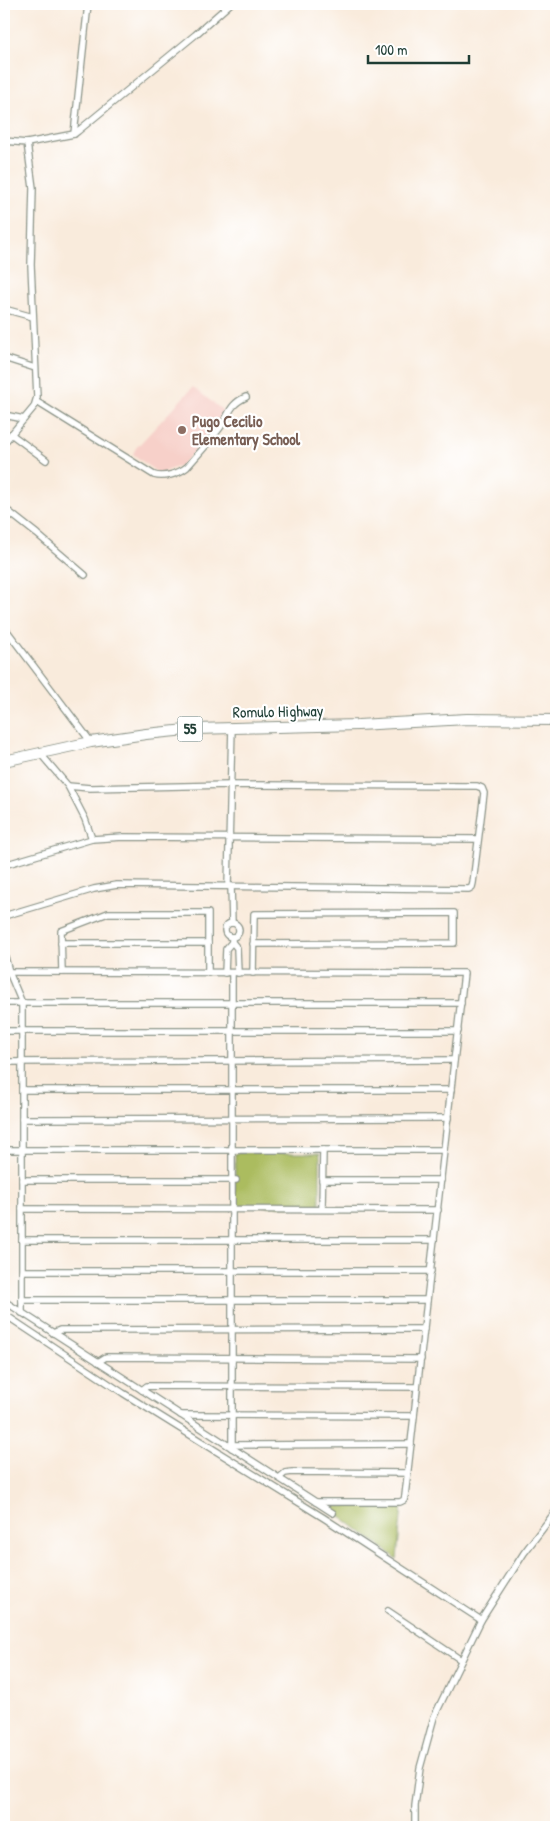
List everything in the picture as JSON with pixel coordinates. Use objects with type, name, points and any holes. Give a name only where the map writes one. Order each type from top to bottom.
[{"type":"highway","name":"Romulo Highway","points":[[4,761],[91,742],[146,734],[232,727],[358,725],[467,719],[556,720]]},
{"type":"street","points":[[74,134],[88,4]]},
{"type":"street","points":[[4,141],[27,142],[74,134],[230,4]]},
{"type":"street","points":[[4,443],[37,402],[31,265],[33,188],[27,142]]},
{"type":"street","points":[[4,309],[33,317]]},
{"type":"street","points":[[4,358],[35,368]]},
{"type":"street","points":[[37,402],[160,477],[187,468],[221,427],[232,406],[246,397]]},
{"type":"street","points":[[4,416],[24,419]]},
{"type":"street","points":[[11,434],[46,460]]},
{"type":"street","points":[[4,508],[85,575]]},
{"type":"street","points":[[4,627],[91,742]]},
{"type":"street","points":[[232,727],[229,837],[232,923]]},
{"type":"street","points":[[39,752],[68,786],[85,819],[92,839]]},
{"type":"street","points":[[4,916],[103,887],[117,885],[469,889],[473,883],[484,793],[480,786],[230,785],[90,788],[68,786]]},
{"type":"street","points":[[4,865],[92,839],[123,836],[478,839]]},
{"type":"street","points":[[62,972],[61,931],[108,913],[208,913],[208,973]]},
{"type":"street","points":[[253,973],[254,914],[454,913],[454,943],[254,944]]},
{"type":"street","points":[[230,1446],[232,1416],[232,1209],[234,1180],[232,1150],[232,973],[238,948],[225,930],[228,924],[232,923]]},
{"type":"street","points":[[232,923],[236,924],[239,928],[238,933],[226,949],[232,973]]},
{"type":"street","points":[[61,943],[208,943]]},
{"type":"street","points":[[4,953],[6,972],[22,1002],[22,1312]]},
{"type":"street","points":[[6,972],[464,973],[404,1500],[400,1502],[316,1502]]},
{"type":"street","points":[[4,1004],[22,1002],[461,1003]]},
{"type":"street","points":[[4,1031],[458,1031]]},
{"type":"street","points":[[4,1062],[454,1060]]},
{"type":"street","points":[[22,1090],[451,1090]]},
{"type":"street","points":[[22,1119],[448,1118]]},
{"type":"street","points":[[4,1150],[444,1150]]},
{"type":"street","points":[[322,1209],[323,1150]]},
{"type":"street","points":[[22,1180],[234,1180]]},
{"type":"street","points":[[322,1180],[441,1180]]},
{"type":"street","points":[[22,1209],[438,1210]]},
{"type":"street","points":[[22,1240],[434,1240]]},
{"type":"street","points":[[22,1271],[430,1271]]},
{"type":"street","points":[[22,1300],[427,1300]]},
{"type":"street","points":[[4,1301],[333,1513]]},
{"type":"street","points":[[4,1314],[123,1393],[324,1518],[480,1620]]},
{"type":"street","points":[[53,1333],[60,1330],[424,1329]]},
{"type":"street","points":[[98,1362],[106,1358],[421,1359]]},
{"type":"street","points":[[142,1390],[146,1386],[418,1387]]},
{"type":"street","points":[[181,1416],[414,1416]]},
{"type":"street","points":[[230,1446],[411,1444]]},
{"type":"street","points":[[279,1478],[285,1473],[292,1472],[408,1473]]},
{"type":"street","points":[[416,1827],[417,1791],[424,1752],[434,1717],[480,1620],[524,1553],[556,1511]]},
{"type":"street","points":[[388,1611],[461,1660]]},
{"type":"shaded area","name":"Pugo Cecilio Elementary School","points":[[193,387],[222,410],[224,416],[181,465],[159,474],[133,454],[136,448]]},
{"type":"green space","points":[[235,1153],[320,1153],[320,1207],[235,1206]]},
{"type":"green space","points":[[327,1506],[402,1506],[397,1559]]},
{"type":"place","name":"Pugo Cecilio Elementary School","points":[[182,430]]}]
